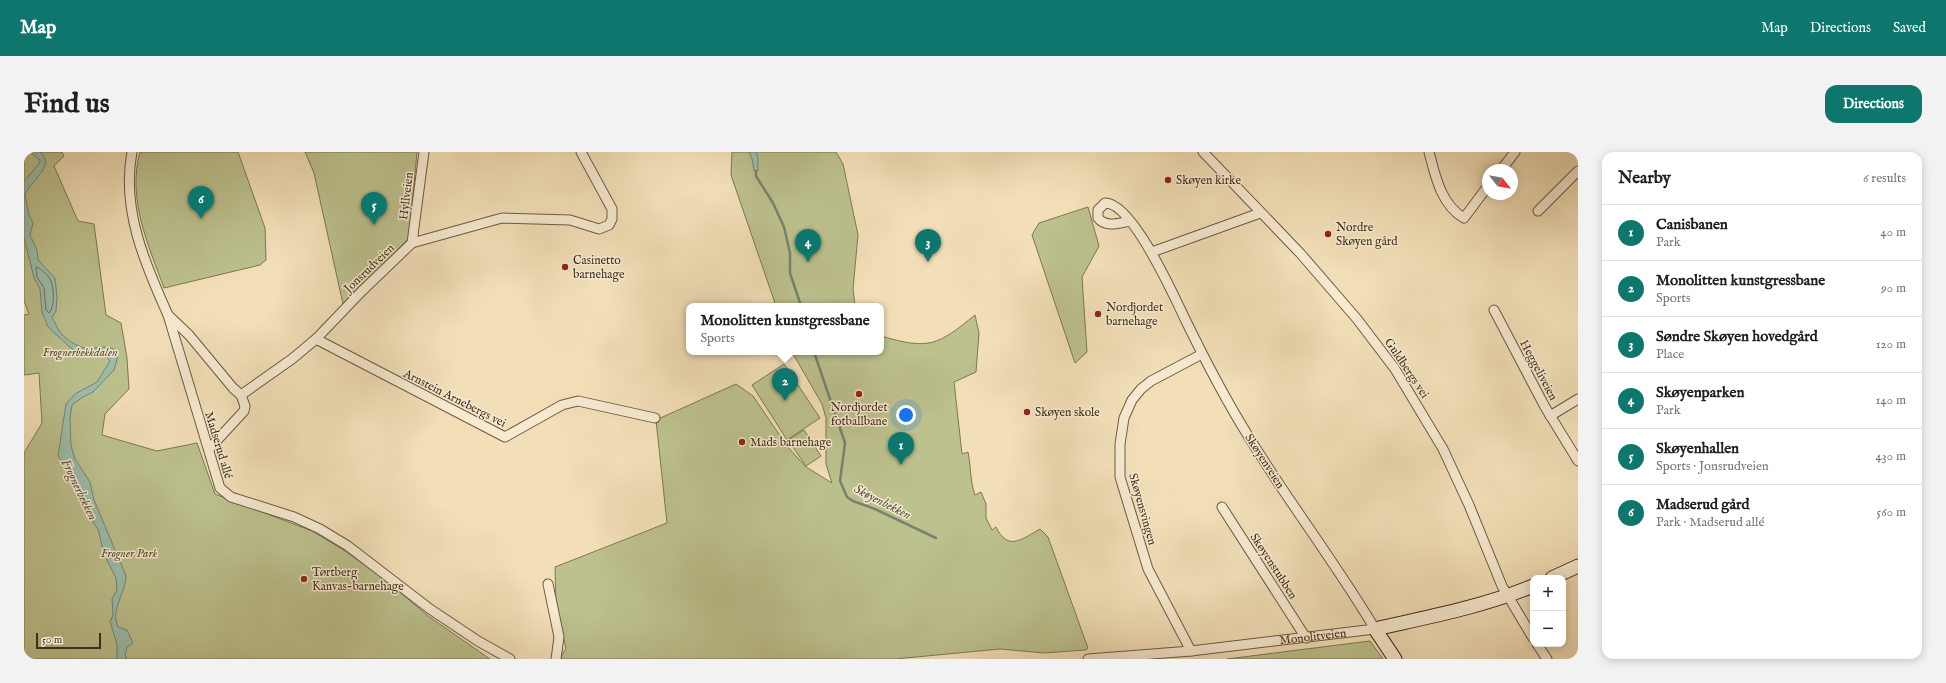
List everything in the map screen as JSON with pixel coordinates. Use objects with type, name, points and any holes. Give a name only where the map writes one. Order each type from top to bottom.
[{"type":"street","name":"Madserud allé","points":[[132,152],[128,188],[130,208],[135,228],[156,288],[168,315],[209,449],[218,484],[224,492],[231,497],[294,517],[348,546],[430,608],[478,641],[510,659]]},
{"type":"street","name":"Hyllveien","points":[[412,243],[424,152]]},
{"type":"street","name":"Jonsrudveien","points":[[241,395],[287,363],[316,339],[362,291],[412,243],[502,218],[570,220],[599,229],[609,225],[612,219],[612,209],[581,152]]},
{"type":"street","name":"Guldbergs vei","points":[[1203,152],[1260,214],[1300,253],[1357,319],[1410,391],[1443,449],[1470,505],[1508,596],[1530,633]]},
{"type":"street","points":[[1429,152],[1439,186],[1455,213],[1464,218],[1482,194]]},
{"type":"street","points":[[1505,164],[1514,152]]},
{"type":"street","points":[[1538,211],[1578,171]]},
{"type":"street","points":[[1152,252],[1260,214]]},
{"type":"street","name":"Skøyenveien","points":[[1130,221],[1152,252],[1202,354],[1247,434],[1395,659]]},
{"type":"street","name":"Heggeliveien","points":[[1494,310],[1550,416],[1578,461]]},
{"type":"street","points":[[168,315],[189,335],[233,388],[241,395],[245,406],[244,411],[209,449]]},
{"type":"street","name":"Arnstein Arnebergs vei","points":[[316,339],[505,438],[562,405],[578,401],[655,418]]},
{"type":"street","name":"Skøyensvingen","points":[[1191,651],[1148,569],[1120,477],[1120,444],[1124,418],[1132,400],[1141,389],[1151,381],[1202,354]]},
{"type":"street","points":[[1550,416],[1578,399]]},
{"type":"street","name":"Skøyenstubben","points":[[1222,507],[1306,638]]},
{"type":"street","points":[[1558,575],[1578,566]]},
{"type":"street","points":[[548,584],[559,637],[556,659]]},
{"type":"street","name":"Monolitveien","points":[[1088,659],[1191,651],[1375,629],[1468,608],[1508,596],[1530,587]]},
{"type":"street","points":[[1539,647],[1547,659]]},
{"type":"green space","name":"Frogner Park","points":[[24,152],[62,152],[64,156],[54,166],[78,221],[94,224],[106,315],[121,323],[127,358],[129,389],[105,414],[102,435],[157,451],[197,443],[215,494],[312,531],[342,549],[383,578],[428,616],[490,659],[24,659],[24,453],[42,423],[39,373],[24,375],[24,315],[29,314],[24,301]]},
{"type":"green space","points":[[140,152],[238,152],[265,228],[266,260],[260,265],[164,288],[146,238],[138,204],[136,187]]},
{"type":"green space","points":[[305,152],[417,152],[409,238],[343,304],[314,173]]},
{"type":"green space","points":[[732,152],[836,152],[843,164],[858,235],[853,289],[855,303],[775,303],[731,175]]},
{"type":"green space","points":[[1088,207],[1099,246],[1082,277],[1087,352],[1075,363],[1032,235],[1039,223]]},
{"type":"green space","points":[[975,315],[979,333],[976,372],[954,382],[962,454],[968,452],[975,495],[981,492],[986,504],[986,518],[992,530],[996,527],[1005,539],[1016,541],[1040,529],[1048,537],[1088,648],[1086,650],[1044,653],[1000,649],[895,659],[560,659],[566,648],[556,607],[555,567],[667,523],[656,420],[736,384],[753,396],[787,446],[806,467],[832,483],[826,464],[826,418],[822,404],[794,355],[884,355],[884,337],[922,344],[941,339]]},
{"type":"green space","points":[[784,364],[820,418],[787,440],[752,385]]},
{"type":"green space","points":[[804,430],[821,456],[806,466],[788,440]]},
{"type":"green space","points":[[1370,641],[1383,659],[1227,659]]},
{"type":"water","name":"Frognerbekken","points":[[30,152],[40,152],[44,157],[45,163],[44,168],[27,190],[25,195],[29,215],[33,223],[30,235],[37,250],[38,260],[55,278],[57,297],[56,311],[52,317],[61,333],[74,344],[85,348],[109,347],[116,351],[118,356],[114,370],[93,392],[72,405],[70,418],[71,446],[75,459],[90,482],[94,500],[126,576],[124,589],[117,607],[116,620],[118,627],[127,630],[133,643],[127,647],[125,655],[127,659],[117,659],[117,644],[110,622],[113,615],[112,599],[117,590],[116,578],[104,554],[98,529],[90,518],[78,485],[71,472],[58,456],[66,404],[75,394],[97,382],[110,361],[106,356],[97,352],[83,354],[72,349],[48,327],[42,312],[40,289],[34,278],[24,237],[24,181],[39,164],[40,160]]},
{"type":"water","points":[[749,152],[756,152],[758,157],[758,171],[754,171]]},
{"type":"waterway","name":"Skøyenbekken","points":[[756,171],[756,176],[773,203],[784,227],[790,253],[790,273],[800,303]]},
{"type":"waterway","name":"Skøyenbekken","points":[[815,355],[845,443],[840,481],[847,497],[936,538]]},
{"type":"place","name":"Skøyen kirke","points":[[1168,180]]},
{"type":"place","name":"Madserud gård","points":[[201,219]]},
{"type":"place","name":"Skøyenhallen","points":[[374,225]]},
{"type":"place","name":"Nordre Skøyen gård","points":[[1328,234]]},
{"type":"place","name":"Skøyenparken","points":[[808,262]]},
{"type":"place","name":"Søndre Skøyen hovedgård","points":[[928,262]]},
{"type":"place","name":"Casinetto barnehage","points":[[565,267]]},
{"type":"place","name":"Nordjordet barnehage","points":[[1098,314]]},
{"type":"place","name":"Nordjordet fotballbane","points":[[859,394]]},
{"type":"place","name":"Monolitten kunstgressbane","points":[[785,401]]},
{"type":"place","name":"Skøyen skole","points":[[1027,412]]},
{"type":"place","name":"Mads barnehage","points":[[742,442]]},
{"type":"place","name":"Canisbanen","points":[[901,465]]},
{"type":"place","name":"Tørtberg Kanvas-barnehage","points":[[304,579]]},
{"type":"park label","name":"Frognerbekkdalen","points":[[80,352]]}]
